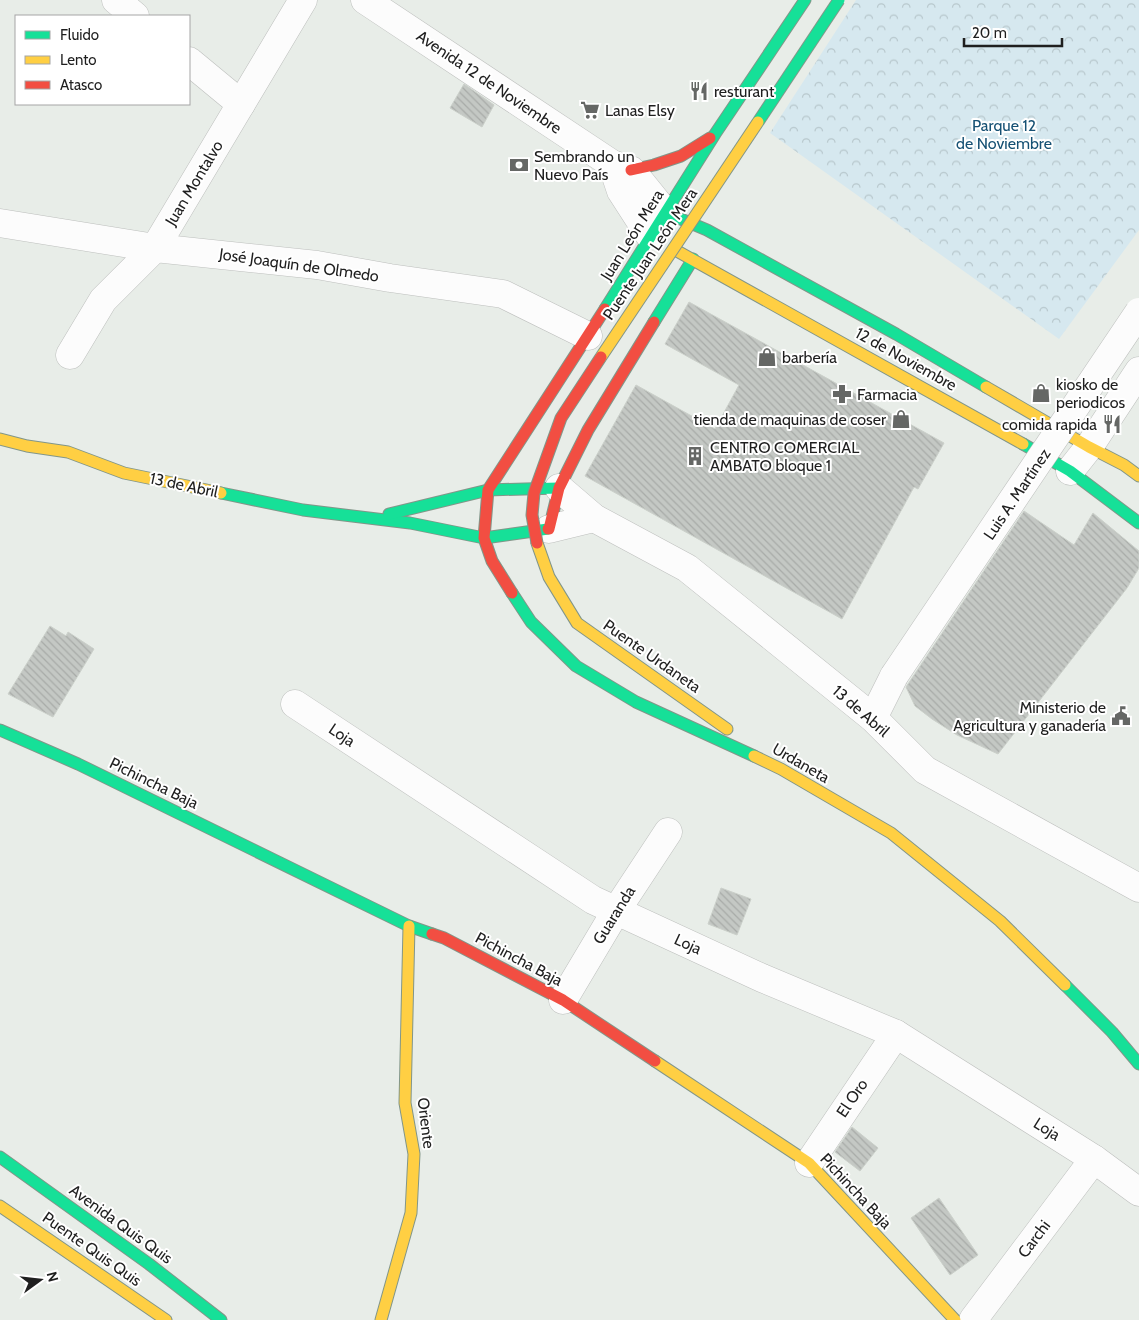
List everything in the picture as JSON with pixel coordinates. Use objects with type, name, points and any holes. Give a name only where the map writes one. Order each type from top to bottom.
[{"type":"street","points":[[116,0],[134,15]]},
{"type":"street","name":"Juan Montalvo","points":[[70,356],[103,300],[155,248],[303,0]]},
{"type":"street","name":"Avenida 12 de Noviembre","points":[[365,0],[622,167],[665,212]]},
{"type":"street","name":"Juan León Mera","points":[[488,490],[588,336],[658,240],[665,212],[805,0]]},
{"type":"street","name":"Puente Juan León Mera","points":[[543,536],[532,514],[534,494],[561,418],[839,0]]},
{"type":"street","points":[[190,62],[241,104]]},
{"type":"street","points":[[658,240],[620,191],[622,167],[654,165],[681,156],[715,134]]},
{"type":"street","name":"12 de Noviembre","points":[[665,212],[707,230],[896,334],[1089,447],[1124,465],[1139,476]]},
{"type":"street","name":"José Joaquín de Olmedo","points":[[0,223],[155,248],[317,264],[390,278],[503,294],[588,336]]},
{"type":"street","name":"12 de Noviembre","points":[[658,240],[1070,471],[1139,523]]},
{"type":"street","points":[[543,536],[560,488],[588,430],[693,259]]},
{"type":"street","name":"Luis A. Martínez","points":[[872,718],[894,676],[1139,312]]},
{"type":"street","name":"Luis A. Martínez","points":[[1070,471],[1089,447],[1139,371]]},
{"type":"street","name":"13 de Abril","points":[[0,439],[27,446],[68,452],[134,474],[303,510],[410,523],[484,538],[543,536],[594,518]]},
{"type":"street","name":"13 de Abril","points":[[371,518],[488,490],[560,488],[594,518],[687,568],[872,718],[925,770],[1139,888]]},
{"type":"street","name":"Urdaneta","points":[[488,490],[484,538],[492,561],[531,622],[576,666],[636,702],[781,769],[891,833],[1000,921],[1112,1032],[1139,1064]]},
{"type":"street","name":"Puente Urdaneta","points":[[543,536],[548,577],[577,622],[781,769]]},
{"type":"street","name":"Loja","points":[[295,704],[592,900],[762,978],[896,1034],[1094,1159],[1139,1192]]},
{"type":"street","name":"Pichincha Baja","points":[[0,730],[78,764],[409,926],[444,938],[562,1000],[809,1163],[955,1320]]},
{"type":"street","name":"Guaranda","points":[[562,1000],[616,911],[668,832]]},
{"type":"street","name":"Oriente","points":[[381,1320],[411,1213],[414,1154],[405,1104],[409,926]]},
{"type":"street","name":"El Oro","points":[[809,1163],[896,1034]]},
{"type":"street","name":"Avenida Quis Quis","points":[[0,1157],[149,1264],[221,1320]]},
{"type":"street","name":"Carchi","points":[[973,1320],[1094,1159]]},
{"type":"street","name":"Puente Quis Quis","points":[[0,1206],[166,1320]]},
{"type":"green space","name":"Parque 12 de Noviembre","points":[[856,0],[1139,0],[1139,230],[1059,339],[770,133]]},
{"type":"building","points":[[464,84],[494,105],[482,127],[450,108]]},
{"type":"building","name":"CENTRO COMERCIAL AMBATO bloque 1","points":[[689,302],[944,443],[918,489],[914,487],[842,619],[585,476],[636,385],[715,429],[739,385],[665,344]]},
{"type":"building","points":[[1024,511],[1074,545],[1093,513],[1139,551],[1139,568],[1127,588],[998,754],[957,735],[932,719],[915,706],[906,687]]},
{"type":"building","points":[[50,626],[66,636],[68,632],[94,649],[53,717],[8,694]]},
{"type":"building","points":[[721,888],[751,899],[737,935],[708,924]]},
{"type":"building","points":[[852,1127],[878,1148],[860,1171],[835,1152]]},
{"type":"building","points":[[939,1198],[978,1255],[950,1275],[911,1218]]},
{"type":"traffic: fast","points":[[605,309],[715,134],[805,0]]},
{"type":"traffic: fast","points":[[758,122],[839,0]]},
{"type":"traffic: fast","points":[[669,214],[707,230],[896,334],[986,387]]},
{"type":"traffic: fast","points":[[654,322],[693,259]]},
{"type":"traffic: fast","points":[[1023,444],[1070,471],[1139,523]]},
{"type":"traffic: fast","points":[[389,514],[488,490],[558,488]]},
{"type":"traffic: fast","points":[[221,493],[303,510],[410,523],[484,538],[548,529]]},
{"type":"traffic: fast","points":[[512,593],[531,622],[576,666],[636,702],[754,756]]},
{"type":"traffic: fast","points":[[0,730],[78,764],[409,926],[432,934]]},
{"type":"traffic: fast","points":[[1065,985],[1112,1032],[1139,1064]]},
{"type":"traffic: fast","points":[[0,1157],[149,1264],[221,1320]]},
{"type":"traffic: slow","points":[[601,357],[758,122]]},
{"type":"traffic: slow","points":[[677,251],[1023,444]]},
{"type":"traffic: slow","points":[[986,387],[1089,447],[1124,465],[1139,476]]},
{"type":"traffic: slow","points":[[0,439],[27,446],[68,452],[124,473],[221,493]]},
{"type":"traffic: slow","points":[[537,543],[549,577],[577,623],[727,729]]},
{"type":"traffic: slow","points":[[754,756],[781,769],[891,833],[1000,921],[1065,985]]},
{"type":"traffic: slow","points":[[381,1320],[411,1213],[414,1154],[405,1103],[409,926]]},
{"type":"traffic: slow","points":[[655,1061],[809,1163],[955,1320]]},
{"type":"traffic: slow","points":[[0,1206],[166,1320]]},
{"type":"traffic: jam","points":[[631,170],[681,156],[710,138]]},
{"type":"traffic: jam","points":[[512,593],[492,561],[484,538],[488,490],[605,309]]},
{"type":"traffic: jam","points":[[548,529],[559,488],[588,430],[654,322]]},
{"type":"traffic: jam","points":[[537,543],[532,515],[534,493],[561,418],[601,357]]},
{"type":"traffic: jam","points":[[432,934],[444,938],[563,1000],[655,1061]]},
{"type":"place","name":"resturant","points":[[699,91]]},
{"type":"place","name":"Lanas Elsy","points":[[590,110]]},
{"type":"place","name":"Sembrando un Nuevo País","points":[[519,165]]},
{"type":"place","name":"barbería","points":[[767,357]]},
{"type":"place","name":"kiosko de periodicos","points":[[1041,393]]},
{"type":"place","name":"Farmacia","points":[[842,394]]},
{"type":"place","name":"tienda de maquinas de coser","points":[[901,419]]},
{"type":"place","name":"comida rapida","points":[[1112,424]]},
{"type":"place","name":"CENTRO COMERCIAL AMBATO bloque 1","points":[[695,456]]},
{"type":"place","name":"Ministerio de Agricultura y ganadería","points":[[1121,716]]}]
